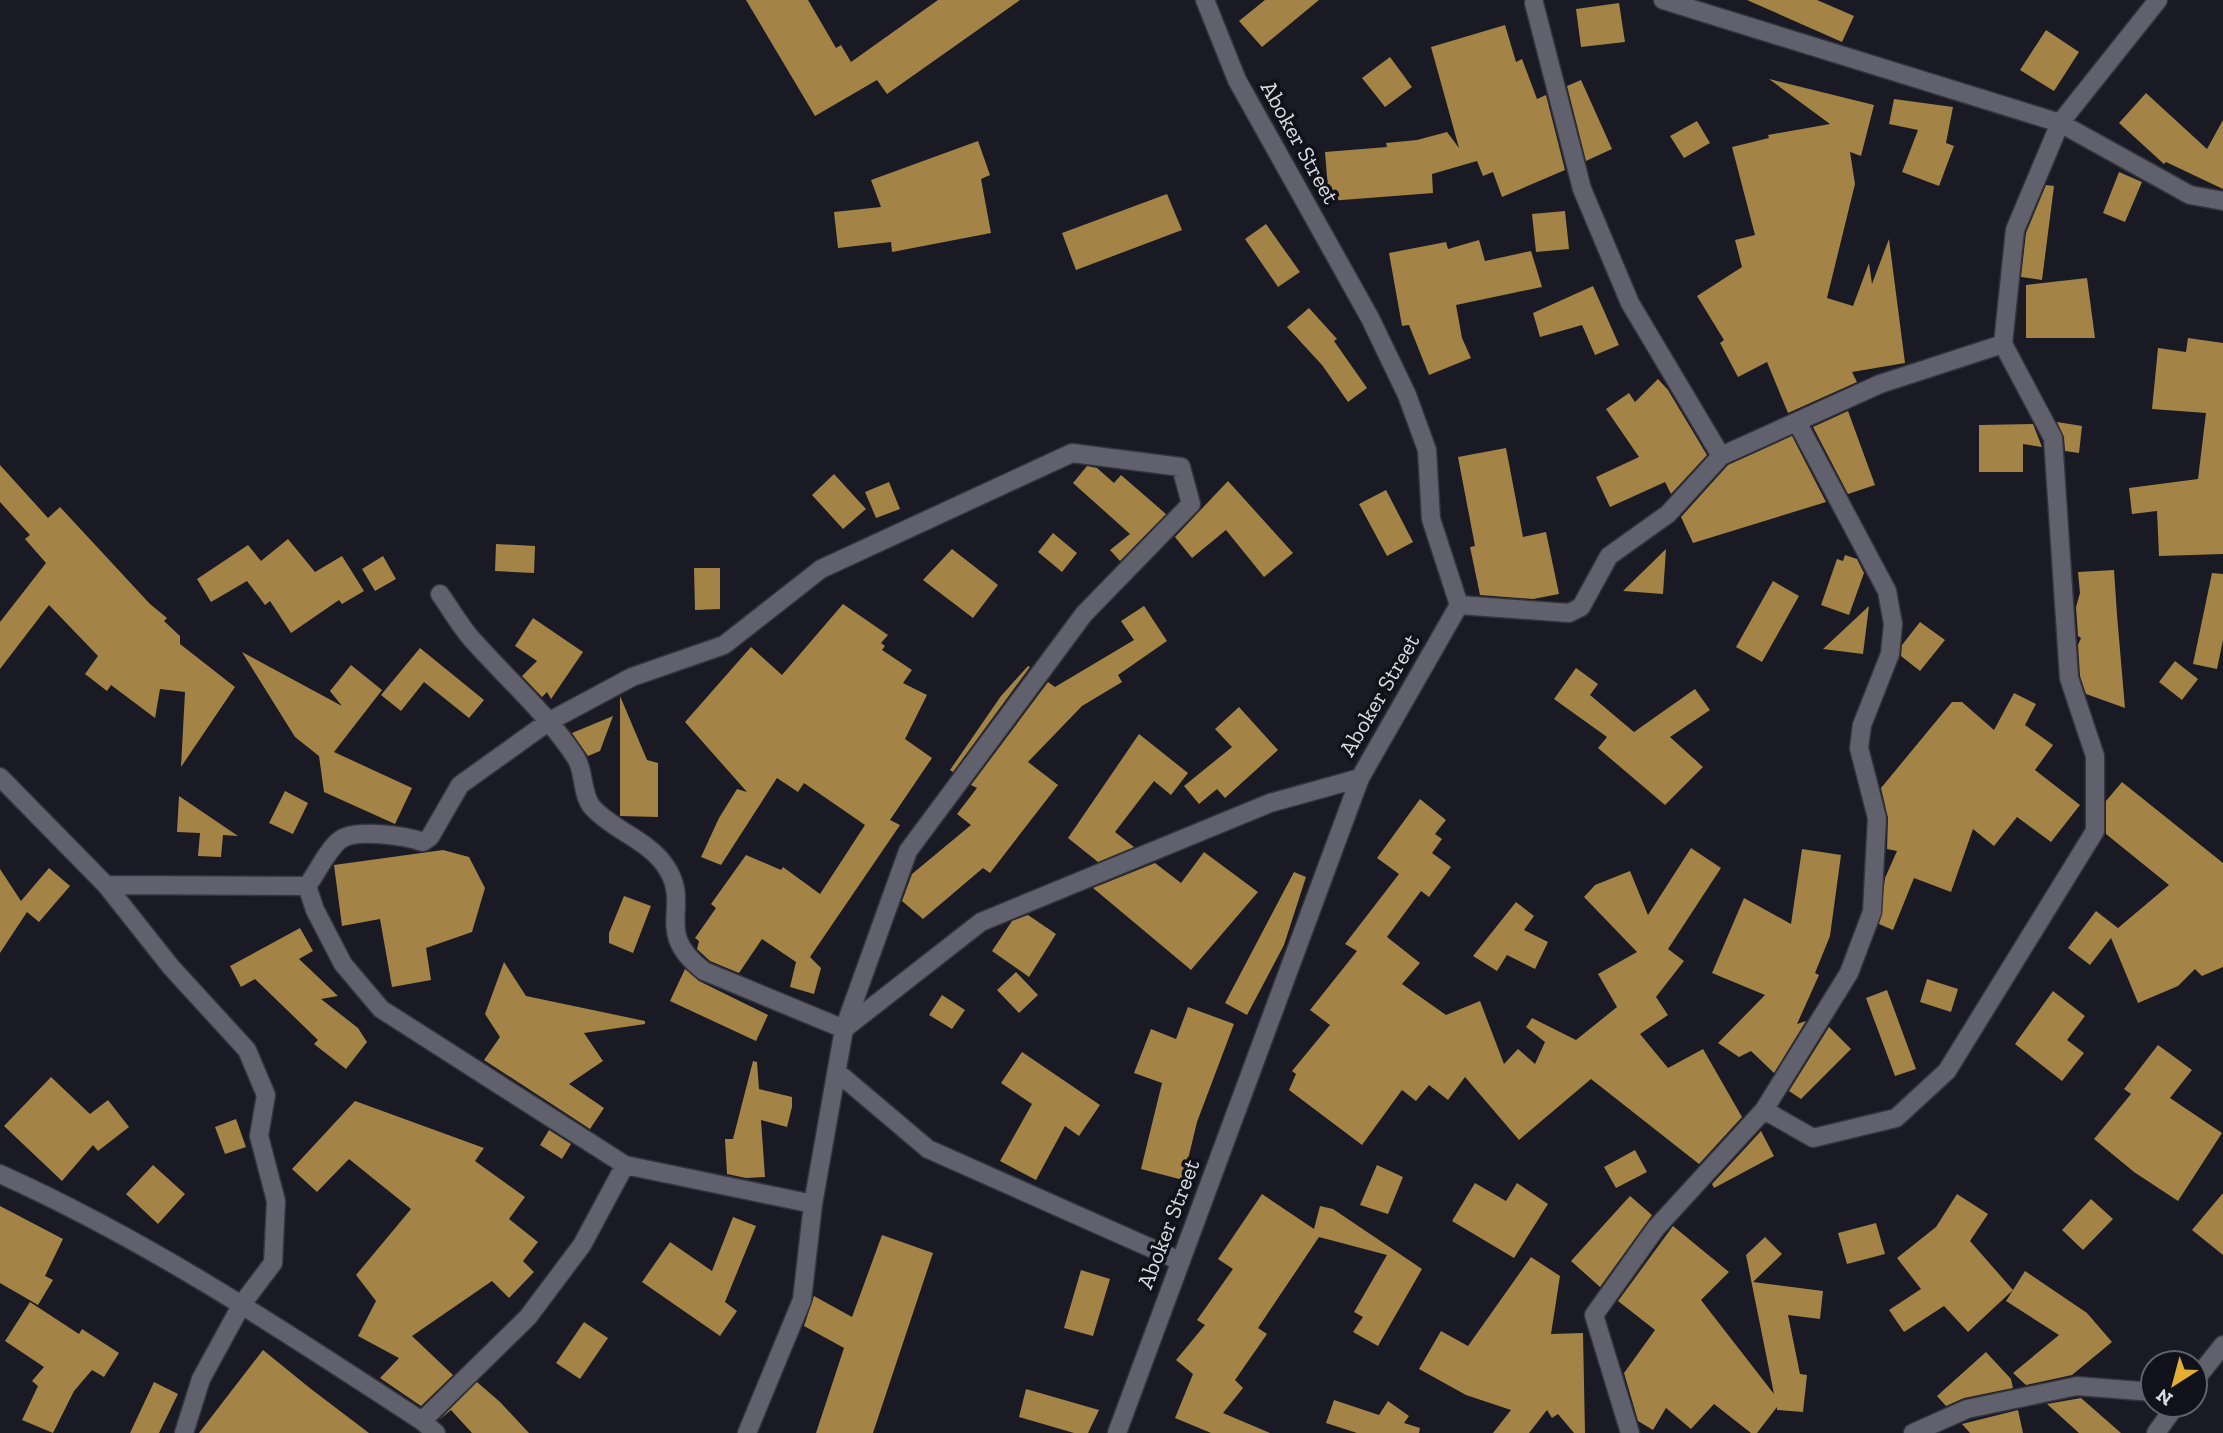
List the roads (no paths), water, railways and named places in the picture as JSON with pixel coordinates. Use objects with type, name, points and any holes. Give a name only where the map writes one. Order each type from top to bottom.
[{"type":"street","name":"Aboker Street","points":[[1117,1433],[1272,1023],[1360,778],[1459,605],[1431,519],[1427,450],[1407,395],[1370,318],[1237,80],[1205,0]]},
{"type":"street","points":[[1663,0],[2060,122],[2190,195],[2223,201]]},
{"type":"street","points":[[1764,1110],[1813,1138],[1896,1118],[1947,1071],[2095,831],[2095,756],[2069,678],[2053,438],[2003,344],[2015,230],[2060,122],[2158,0]]},
{"type":"street","points":[[1539,1],[1588,202],[1630,303],[1721,456]]},
{"type":"street","points":[[1459,605],[1569,612],[1581,607],[1609,556],[1668,514],[1721,456],[1880,384],[2003,344]]},
{"type":"street","points":[[1630,1433],[1594,1315],[1656,1228],[1764,1110],[1849,973],[1872,912],[1877,818],[1859,748],[1862,725],[1889,654],[1893,624],[1887,591],[1797,422]]},
{"type":"street","points":[[307,886],[340,840],[355,835],[404,836],[423,842],[430,837],[460,785],[548,722],[632,677],[724,645],[821,569],[1072,453],[1181,467],[1191,504],[1084,614],[908,851],[844,1029],[813,1204],[802,1300],[747,1433]]},
{"type":"street","points":[[440,594],[468,635],[548,722],[578,760],[590,805],[608,823],[661,860],[675,880],[676,941],[686,957],[704,971],[844,1029]]},
{"type":"street","points":[[0,776],[106,886],[172,967],[247,1050],[265,1095],[259,1136],[276,1201],[273,1263],[243,1304],[201,1379],[184,1433]]},
{"type":"street","points":[[844,1029],[981,922],[1270,803],[1360,778]]},
{"type":"street","points":[[106,886],[307,886]]},
{"type":"street","points":[[307,886],[315,910],[343,964],[381,1009],[625,1165],[813,1204]]},
{"type":"street","points":[[837,1072],[928,1149],[1180,1261]]},
{"type":"street","points":[[0,1174],[38,1191],[243,1304],[429,1427],[528,1317],[582,1245],[625,1165]]},
{"type":"street","points":[[2209,1362],[2223,1345]]},
{"type":"street","points":[[1913,1433],[1967,1409],[2077,1386],[2139,1391]]}]
